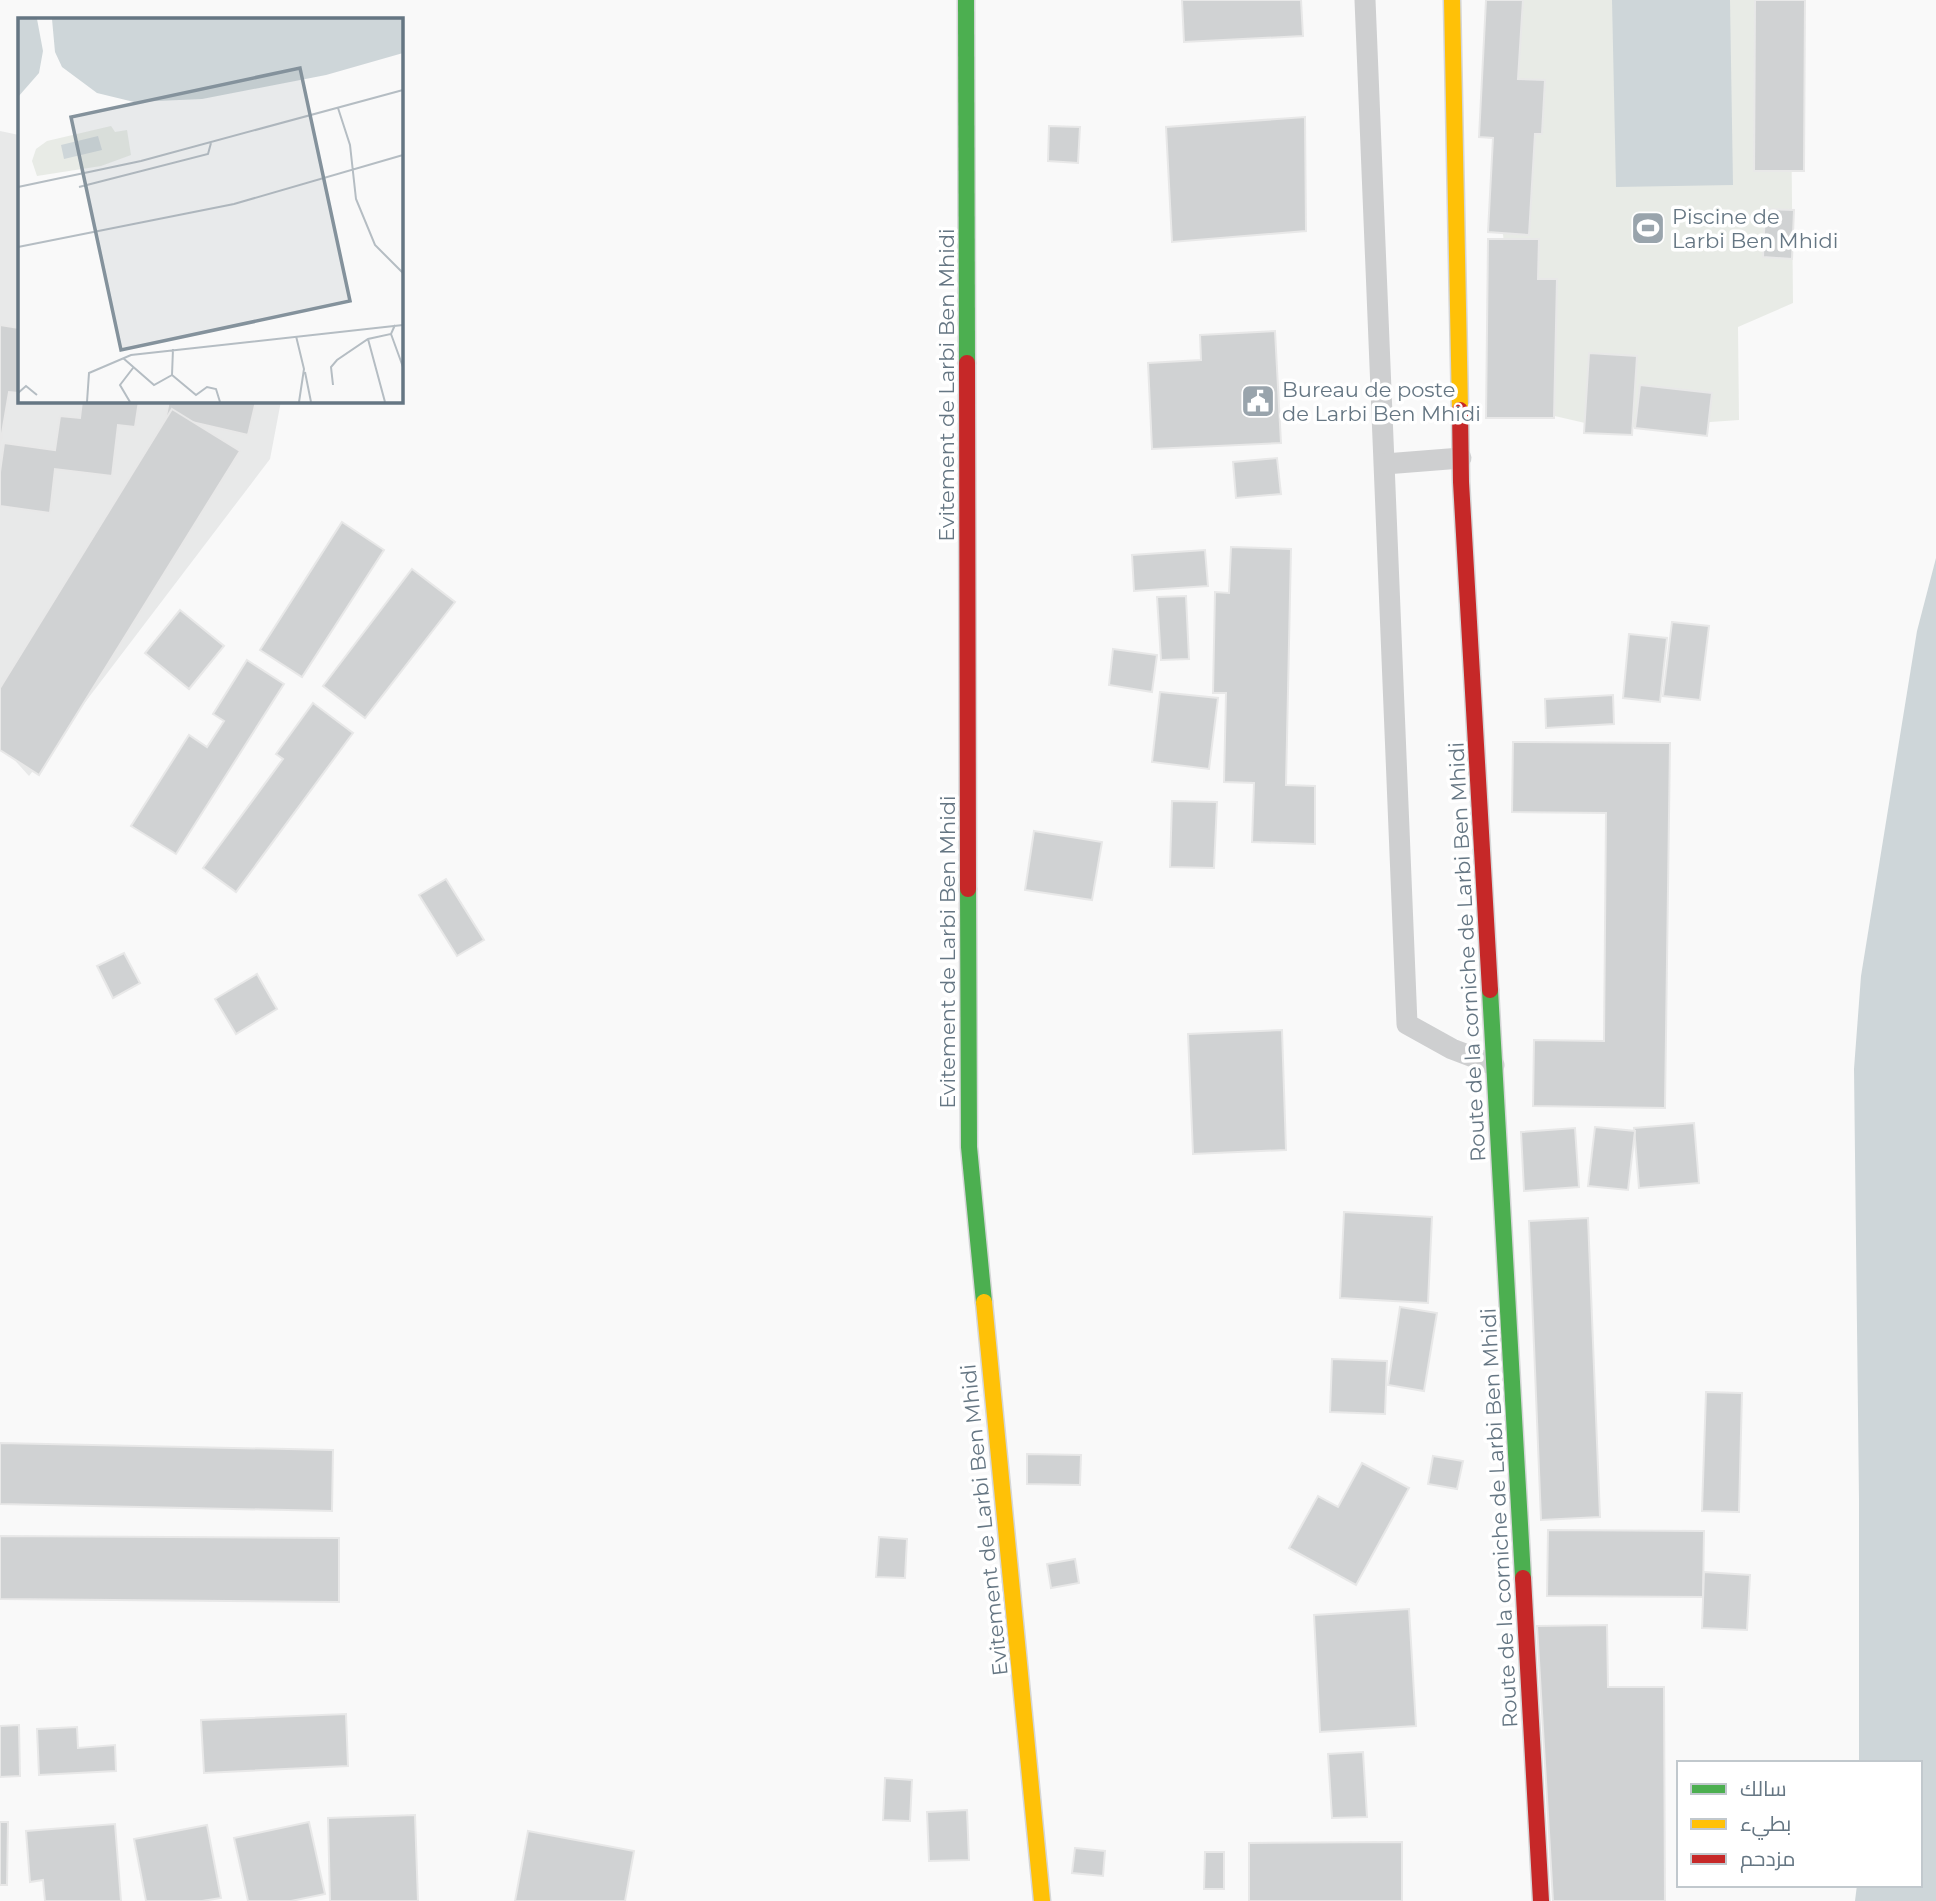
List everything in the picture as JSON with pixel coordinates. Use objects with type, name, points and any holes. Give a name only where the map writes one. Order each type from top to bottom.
[{"type":"main road","name":"Evitement de Larbi Ben Mhidi","points":[[966,0],[968,1147],[1042,1901]]},
{"type":"main road","name":"Route de la corniche de Larbi Ben Mhidi","points":[[1451,0],[1461,458],[1541,1901]]},
{"type":"lane","points":[[1365,0],[1407,1024],[1452,1049],[1494,1065]]},
{"type":"lane","points":[[1385,464],[1461,458]]},
{"type":"shaded area","name":"Piscine de Larbi Ben Mhidi","points":[[1495,0],[1790,0],[1793,303],[1738,327],[1739,420],[1611,429],[1533,411],[1512,337],[1496,153]]},
{"type":"shaded area","points":[[1612,0],[1730,0],[1733,185],[1616,187]]},
{"type":"shaded area","points":[[0,131],[18,135],[18,402],[281,402],[270,459],[29,776],[0,744]]},
{"type":"shaded area","points":[[1936,558],[1936,1901],[1855,1901],[1857,1887],[1922,1887],[1922,1761],[1859,1761],[1854,1069],[1861,976],[1917,631]]},
{"type":"building","points":[[1182,0],[1301,0],[1303,36],[1184,42]]},
{"type":"building","points":[[1486,0],[1523,0],[1518,79],[1545,80],[1542,134],[1535,134],[1529,235],[1488,232],[1493,138],[1479,137]]},
{"type":"building","points":[[1755,0],[1805,0],[1804,171],[1754,171]]},
{"type":"building","points":[[1305,117],[1306,231],[1172,242],[1166,127]]},
{"type":"building","points":[[1049,126],[1080,127],[1078,163],[1048,161]]},
{"type":"building","points":[[1765,209],[1794,210],[1792,259],[1763,257]]},
{"type":"building","points":[[1488,239],[1539,239],[1538,279],[1557,279],[1554,418],[1486,418]]},
{"type":"building","points":[[0,325],[18,328],[18,393],[9,392],[0,445]]},
{"type":"building","points":[[1275,331],[1281,443],[1152,449],[1148,363],[1201,360],[1200,335]]},
{"type":"building","points":[[1589,353],[1637,356],[1632,435],[1584,433]]},
{"type":"building","points":[[1640,385],[1712,393],[1707,436],[1635,428]]},
{"type":"building","points":[[82,402],[139,402],[135,427],[118,425],[112,476],[55,469],[50,513],[0,506],[0,472],[4,443],[55,450],[60,416],[80,418]]},
{"type":"building","points":[[169,402],[256,402],[248,435],[166,416]]},
{"type":"building","points":[[172,409],[240,451],[39,775],[0,750],[0,688]]},
{"type":"building","points":[[1277,458],[1281,494],[1236,498],[1233,462]]},
{"type":"building","points":[[342,522],[384,550],[302,677],[260,650]]},
{"type":"building","points":[[1231,547],[1291,549],[1286,785],[1315,786],[1315,844],[1252,842],[1254,783],[1224,782],[1226,693],[1213,693],[1215,592],[1229,593]]},
{"type":"building","points":[[1205,550],[1208,586],[1134,591],[1132,555]]},
{"type":"building","points":[[412,569],[455,602],[365,718],[323,686]]},
{"type":"building","points":[[1186,596],[1189,659],[1161,660],[1157,597]]},
{"type":"building","points":[[180,610],[224,646],[189,689],[145,653]]},
{"type":"building","points":[[1672,622],[1709,626],[1700,700],[1663,696]]},
{"type":"building","points":[[1629,634],[1667,638],[1660,702],[1623,698]]},
{"type":"building","points":[[1113,649],[1157,655],[1152,692],[1109,685]]},
{"type":"building","points":[[247,660],[284,684],[176,854],[131,826],[189,735],[207,747],[224,721],[213,714]]},
{"type":"building","points":[[1160,692],[1218,698],[1209,769],[1152,762]]},
{"type":"building","points":[[1613,695],[1614,724],[1546,728],[1545,699]]},
{"type":"building","points":[[313,703],[353,733],[236,892],[203,868],[283,759],[276,754]]},
{"type":"building","points":[[1513,742],[1670,743],[1665,1108],[1533,1106],[1534,1040],[1604,1041],[1606,813],[1512,812]]},
{"type":"building","points":[[1172,801],[1217,802],[1214,868],[1170,867]]},
{"type":"building","points":[[1034,831],[1102,842],[1092,900],[1025,890]]},
{"type":"building","points":[[446,879],[484,940],[457,956],[419,895]]},
{"type":"building","points":[[124,953],[140,983],[113,998],[97,966]]},
{"type":"building","points":[[257,974],[277,1009],[236,1034],[215,999]]},
{"type":"building","points":[[1282,1030],[1286,1150],[1193,1154],[1188,1034]]},
{"type":"building","points":[[1694,1123],[1699,1183],[1639,1188],[1634,1128]]},
{"type":"building","points":[[1595,1127],[1635,1131],[1628,1190],[1588,1186]]},
{"type":"building","points":[[1575,1128],[1579,1187],[1524,1191],[1521,1132]]},
{"type":"building","points":[[1344,1212],[1432,1217],[1428,1303],[1340,1298]]},
{"type":"building","points":[[1588,1218],[1600,1517],[1541,1520],[1529,1221]]},
{"type":"building","points":[[1400,1307],[1437,1313],[1424,1391],[1388,1385]]},
{"type":"building","points":[[1332,1359],[1387,1361],[1385,1414],[1330,1412]]},
{"type":"building","points":[[1706,1392],[1742,1393],[1739,1512],[1702,1511]]},
{"type":"building","points":[[0,1443],[333,1450],[332,1511],[0,1504]]},
{"type":"building","points":[[1027,1454],[1081,1455],[1080,1485],[1027,1484]]},
{"type":"building","points":[[1433,1456],[1463,1461],[1457,1489],[1428,1484]]},
{"type":"building","points":[[1362,1463],[1409,1488],[1356,1585],[1289,1548],[1318,1496],[1338,1507]]},
{"type":"building","points":[[1548,1530],[1704,1531],[1703,1597],[1547,1596]]},
{"type":"building","points":[[0,1536],[339,1538],[339,1602],[0,1599]]},
{"type":"building","points":[[879,1537],[907,1539],[905,1578],[876,1577]]},
{"type":"building","points":[[1075,1559],[1079,1583],[1051,1588],[1047,1564]]},
{"type":"building","points":[[1704,1572],[1750,1575],[1747,1630],[1702,1628]]},
{"type":"building","points":[[1409,1609],[1416,1726],[1320,1732],[1314,1615]]},
{"type":"building","points":[[1607,1625],[1608,1687],[1664,1687],[1665,1901],[1553,1901],[1537,1626]]},
{"type":"building","points":[[346,1714],[348,1766],[204,1773],[201,1720]]},
{"type":"building","points":[[19,1725],[20,1776],[0,1777],[0,1726]]},
{"type":"building","points":[[77,1727],[78,1748],[115,1745],[116,1771],[39,1775],[37,1729]]},
{"type":"building","points":[[1363,1752],[1367,1817],[1332,1818],[1328,1754]]},
{"type":"building","points":[[885,1778],[912,1780],[910,1821],[883,1820]]},
{"type":"building","points":[[967,1810],[969,1860],[929,1861],[927,1812]]},
{"type":"building","points":[[415,1815],[418,1901],[330,1901],[328,1818]]},
{"type":"building","points":[[0,1822],[8,1822],[7,1885],[0,1885]]},
{"type":"building","points":[[309,1822],[325,1894],[291,1901],[248,1901],[234,1838]]},
{"type":"building","points":[[115,1824],[121,1901],[45,1901],[43,1880],[30,1882],[26,1831]]},
{"type":"building","points":[[207,1825],[221,1898],[202,1901],[146,1901],[134,1839]]},
{"type":"building","points":[[528,1831],[634,1851],[625,1901],[515,1901]]},
{"type":"building","points":[[1402,1842],[1402,1901],[1249,1901],[1249,1843]]},
{"type":"building","points":[[1075,1848],[1105,1851],[1103,1876],[1072,1873]]},
{"type":"building","points":[[1205,1852],[1224,1852],[1224,1889],[1204,1889]]},
{"type":"traffic: fast","points":[[966,0],[967,363]]},
{"type":"traffic: fast","points":[[968,889],[969,1147],[984,1302]]},
{"type":"traffic: fast","points":[[1490,990],[1523,1578]]},
{"type":"traffic: slow","points":[[1452,0],[1460,410]]},
{"type":"traffic: slow","points":[[984,1302],[1042,1901]]},
{"type":"traffic: jam","points":[[967,363],[968,889]]},
{"type":"traffic: jam","points":[[1460,410],[1461,482],[1490,990]]},
{"type":"traffic: jam","points":[[1523,1578],[1541,1901]]},
{"type":"place","name":"Piscine de Larbi Ben Mhidi","points":[[1648,228]]},
{"type":"place","name":"Bureau de poste de Larbi Ben Mhidi","points":[[1258,401]]}]
